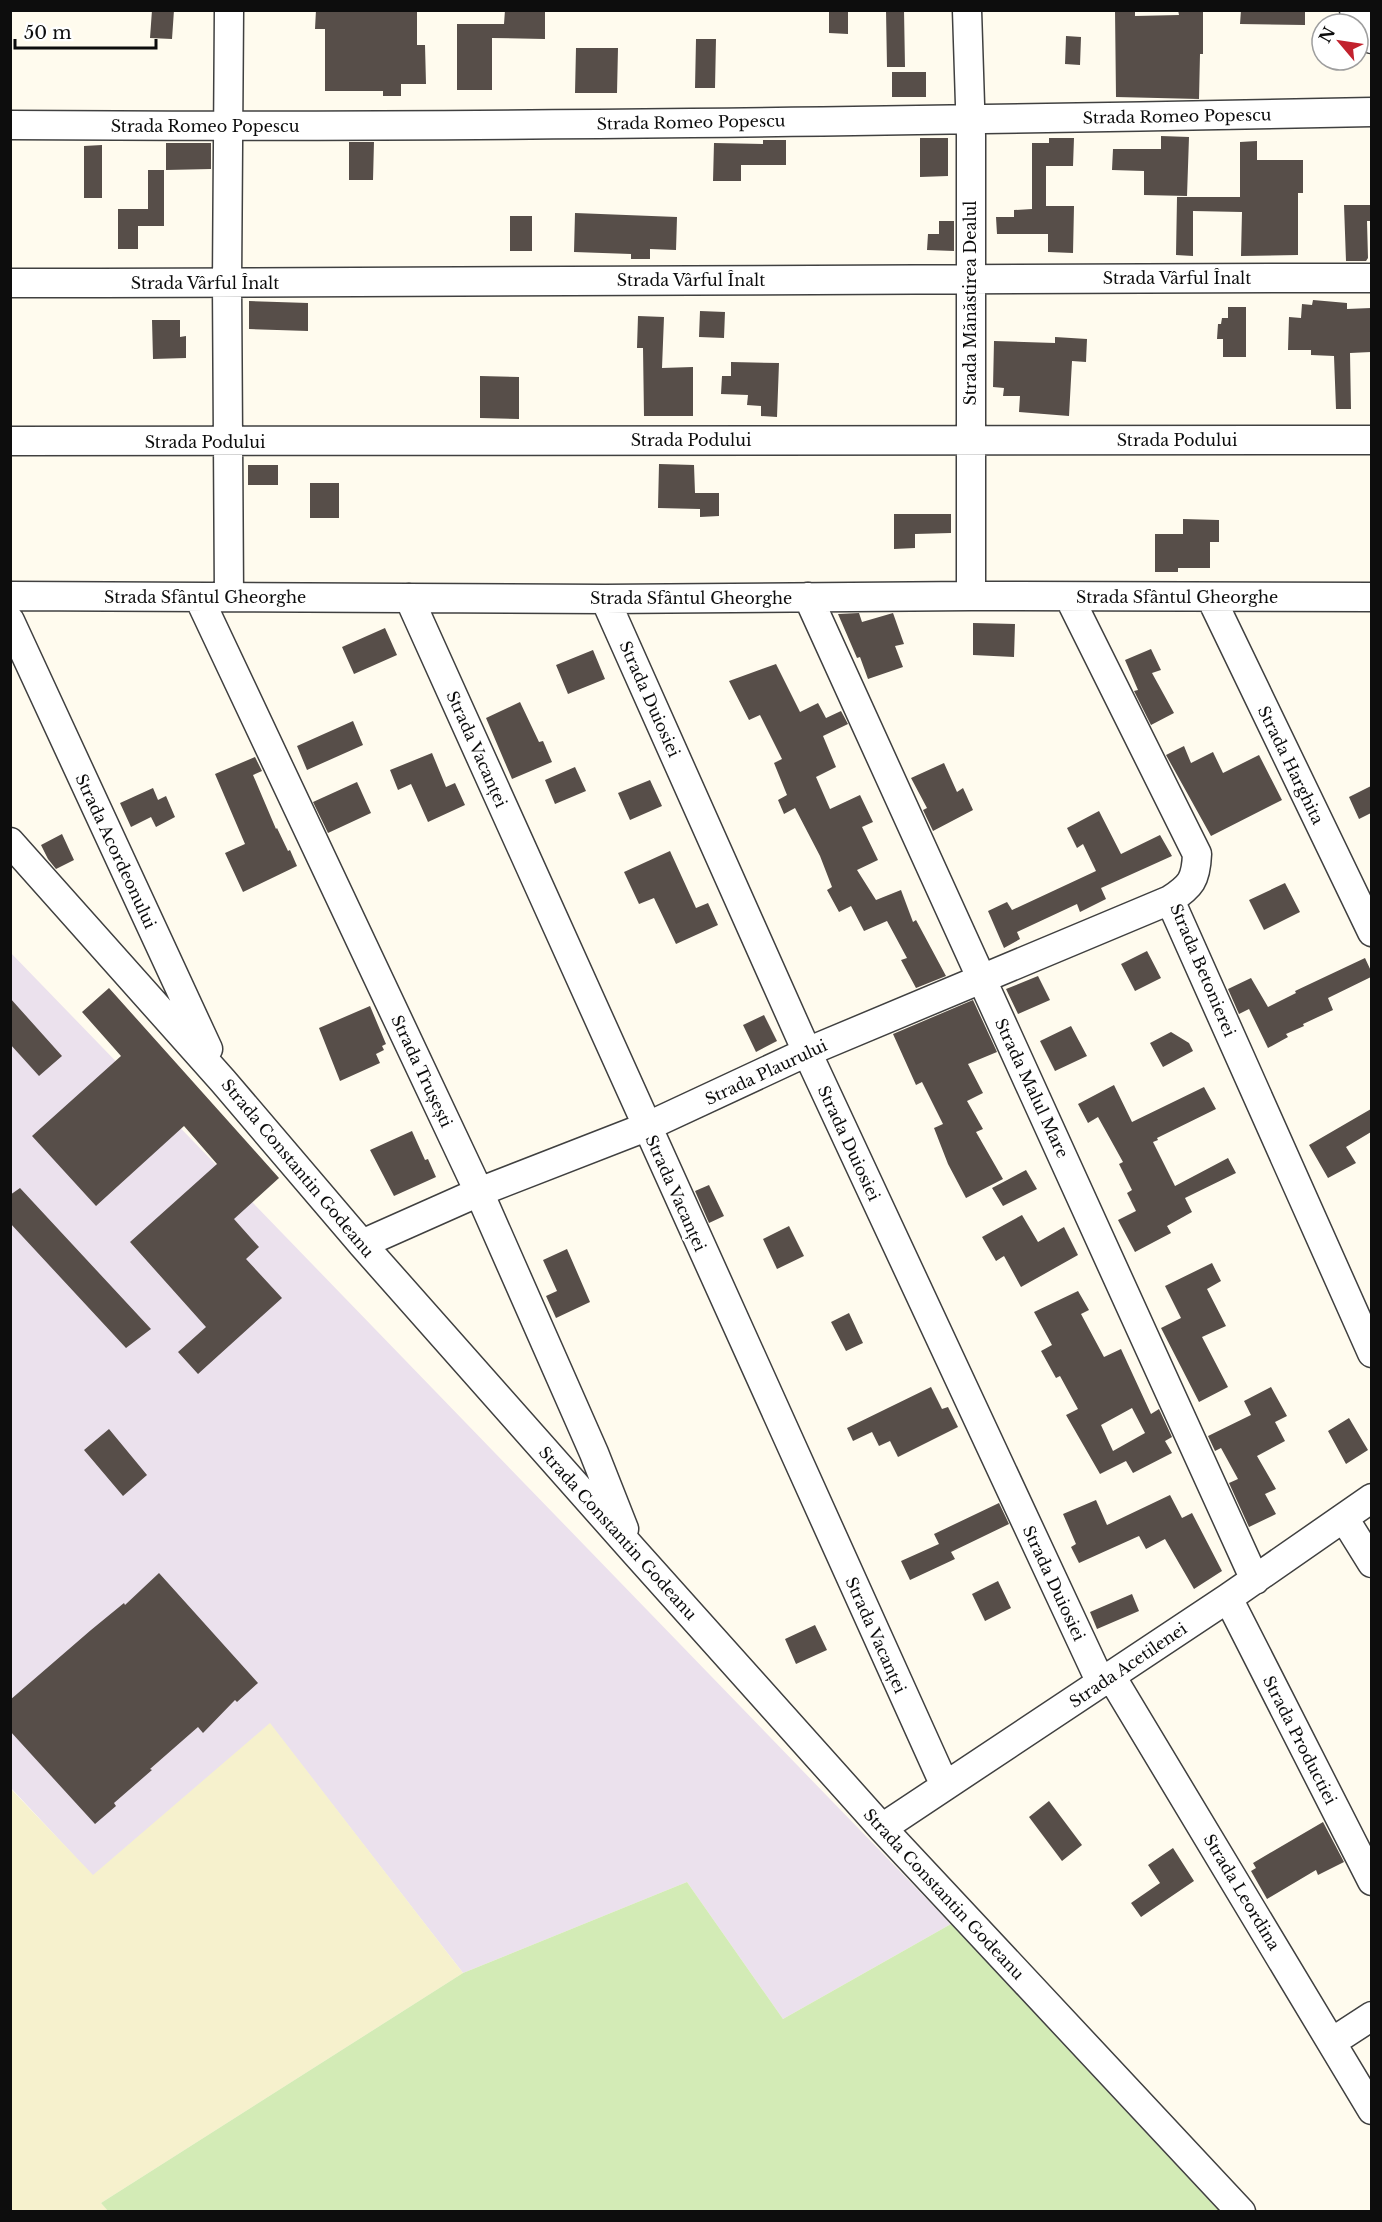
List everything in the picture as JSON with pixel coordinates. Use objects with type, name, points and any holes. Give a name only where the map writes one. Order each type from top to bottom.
[{"type":"street","points":[[229,10],[227,284],[229,596]]},
{"type":"street","name":"Strada Mănăstirea Dealul","points":[[967,10],[970,119],[971,596]]},
{"type":"street","points":[[1354,10],[1371,39]]},
{"type":"street","name":"Strada Romeo Popescu","points":[[10,125],[228,127],[1371,112]]},
{"type":"street","name":"Strada Vârful Înalt","points":[[10,283],[1371,278]]},
{"type":"street","name":"Strada Podului","points":[[10,441],[1371,440]]},
{"type":"street","name":"Strada Sfântul Gheorghe","points":[[10,596],[605,599],[971,596],[1371,597]]},
{"type":"street","name":"Strada Malul Mare","points":[[808,597],[1255,1580]]},
{"type":"street","name":"Strada Betonierei","points":[[1069,597],[1197,854],[1194,880],[1170,900],[1371,1353]]},
{"type":"street","name":"Strada Trușești","points":[[199,598],[479,1192],[594,1453],[633,1550]]},
{"type":"street","name":"Strada Vacanței","points":[[409,598],[945,1786]]},
{"type":"street","name":"Strada Harghita","points":[[1211,598],[1371,932]]},
{"type":"street","name":"Strada Duiosiei","points":[[605,599],[807,1052],[1106,1679]]},
{"type":"street","name":"Strada Acordeonului","points":[[10,621],[223,1081]]},
{"type":"street","name":"Strada Constantin Godeanu","points":[[10,842],[223,1081],[362,1244],[882,1828],[1241,2211]]},
{"type":"street","name":"Strada Plaurului","points":[[362,1244],[479,1192],[646,1127],[807,1052],[1170,900]]},
{"type":"street","name":"Strada Acetilenei","points":[[882,1828],[1255,1580],[1371,1498]]},
{"type":"street","points":[[1344,1518],[1371,1563]]},
{"type":"street","name":"Strada Productiei","points":[[1228,1598],[1371,1881]]},
{"type":"street","name":"Strada Leordina","points":[[1106,1679],[1332,2042],[1371,2110]]},
{"type":"street","points":[[1332,2042],[1371,2016]]},
{"type":"shaded area","points":[[10,952],[951,1924],[783,2019],[687,1882],[463,1973],[270,1724],[93,1876],[11,1788]]},
{"type":"shaded area","points":[[270,1723],[463,1973],[101,2203],[109,2211],[11,2211],[10,1788],[93,1875]]},
{"type":"green space","points":[[687,1882],[783,2019],[951,1924],[1219,2211],[109,2212],[101,2203],[463,1973]]},
{"type":"building","points":[[152,10],[174,10],[172,39],[150,38]]},
{"type":"building","points":[[316,10],[417,10],[417,45],[425,45],[426,84],[401,84],[401,96],[383,96],[383,91],[325,91],[325,29],[315,29]]},
{"type":"building","points":[[505,10],[545,10],[545,39],[492,38],[492,90],[457,90],[457,24],[504,24]]},
{"type":"building","points":[[829,10],[848,10],[848,34],[829,33]]},
{"type":"building","points":[[886,10],[904,10],[905,67],[887,67]]},
{"type":"building","points":[[1115,10],[1135,10],[1135,16],[1179,15],[1178,10],[1203,10],[1203,54],[1200,54],[1199,99],[1116,97]]},
{"type":"building","points":[[1241,10],[1305,10],[1305,25],[1240,24]]},
{"type":"building","points":[[1066,36],[1081,37],[1080,65],[1065,64]]},
{"type":"building","points":[[696,39],[716,39],[715,88],[695,88]]},
{"type":"building","points":[[576,48],[618,48],[617,93],[575,93]]},
{"type":"building","points":[[892,72],[926,72],[926,97],[892,97]]},
{"type":"building","points":[[1161,136],[1189,137],[1187,196],[1144,195],[1144,171],[1112,170],[1113,149],[1161,149]]},
{"type":"building","points":[[920,138],[948,138],[948,176],[920,177]]},
{"type":"building","points":[[1049,138],[1074,138],[1073,166],[1046,166],[1046,206],[1074,206],[1073,253],[1048,252],[1048,234],[997,234],[996,217],[1014,217],[1014,210],[1032,209],[1032,143],[1049,143]]},
{"type":"building","points":[[763,140],[786,140],[786,165],[741,165],[741,181],[713,181],[714,143],[763,144]]},
{"type":"building","points":[[1257,141],[1257,160],[1303,160],[1303,193],[1298,193],[1298,255],[1241,256],[1242,212],[1193,211],[1193,256],[1176,255],[1177,197],[1240,197],[1240,142]]},
{"type":"building","points":[[349,142],[374,142],[373,180],[349,180]]},
{"type":"building","points":[[166,143],[211,143],[211,169],[166,170]]},
{"type":"building","points":[[102,145],[102,198],[84,198],[84,146]]},
{"type":"building","points":[[148,170],[164,170],[164,226],[138,226],[138,249],[118,249],[118,209],[148,209]]},
{"type":"building","points":[[1344,205],[1371,205],[1371,221],[1367,221],[1368,258],[1366,261],[1346,261]]},
{"type":"building","points":[[575,213],[677,217],[676,250],[650,249],[650,259],[631,259],[631,254],[574,252]]},
{"type":"building","points":[[510,216],[532,216],[532,251],[510,251]]},
{"type":"building","points":[[939,221],[954,221],[954,251],[927,250],[928,234],[939,234]]},
{"type":"building","points":[[1313,300],[1347,303],[1347,309],[1371,308],[1371,352],[1350,353],[1351,409],[1336,409],[1334,356],[1311,355],[1311,350],[1288,350],[1289,317],[1301,318],[1302,304],[1312,305]]},
{"type":"building","points":[[249,301],[308,303],[308,331],[249,329]]},
{"type":"building","points":[[1228,307],[1246,307],[1246,357],[1223,357],[1223,339],[1217,339],[1218,324],[1221,324],[1222,318],[1228,318]]},
{"type":"building","points":[[700,311],[725,312],[724,338],[699,337]]},
{"type":"building","points":[[638,316],[664,317],[662,368],[693,367],[693,416],[644,416],[643,348],[637,348]]},
{"type":"building","points":[[152,320],[180,320],[180,337],[186,336],[186,358],[153,359]]},
{"type":"building","points":[[1055,337],[1087,339],[1086,362],[1072,361],[1069,416],[1019,412],[1020,396],[1003,396],[1004,388],[993,387],[994,341],[1055,343]]},
{"type":"building","points":[[731,362],[779,363],[777,417],[761,416],[761,406],[747,405],[748,395],[721,394],[722,376],[731,376]]},
{"type":"building","points":[[480,376],[519,377],[519,419],[480,418]]},
{"type":"building","points":[[659,464],[694,465],[695,493],[719,493],[719,516],[700,517],[700,509],[658,508]]},
{"type":"building","points":[[248,465],[278,465],[278,485],[248,485]]},
{"type":"building","points":[[310,483],[339,483],[339,518],[310,518]]},
{"type":"building","points":[[894,514],[951,514],[951,533],[915,534],[915,548],[894,549]]},
{"type":"building","points":[[1183,519],[1219,520],[1219,542],[1210,542],[1210,568],[1178,568],[1178,572],[1155,572],[1155,534],[1183,534]]},
{"type":"building","points":[[859,613],[862,622],[893,613],[904,644],[895,646],[903,667],[868,679],[860,657],[857,658],[838,614]]},
{"type":"building","points":[[973,623],[1015,624],[1014,657],[973,655]]},
{"type":"building","points":[[385,628],[397,655],[354,674],[342,647]]},
{"type":"building","points":[[1151,649],[1161,670],[1152,673],[1174,713],[1151,725],[1134,691],[1138,690],[1125,660]]},
{"type":"building","points":[[593,650],[605,679],[568,694],[556,665]]},
{"type":"building","points":[[776,664],[800,712],[818,703],[826,718],[841,711],[848,724],[823,736],[836,767],[816,777],[830,809],[860,795],[873,822],[862,827],[878,860],[857,870],[876,900],[901,890],[913,922],[916,920],[946,976],[916,988],[901,960],[907,958],[887,921],[864,931],[851,906],[839,912],[827,890],[832,887],[820,856],[795,808],[784,814],[778,800],[787,795],[774,763],[782,759],[760,715],[749,720],[729,681]]},
{"type":"building","points":[[520,702],[539,742],[543,741],[552,762],[512,779],[486,718]]},
{"type":"building","points":[[353,721],[363,745],[307,770],[297,746]]},
{"type":"building","points":[[1184,746],[1191,763],[1213,752],[1223,773],[1259,755],[1282,800],[1211,836],[1166,755]]},
{"type":"building","points":[[432,753],[446,787],[455,783],[465,805],[428,822],[411,784],[398,790],[390,770]]},
{"type":"building","points":[[255,757],[262,771],[253,775],[276,829],[288,851],[290,850],[297,866],[243,892],[225,853],[245,844],[215,774]]},
{"type":"building","points":[[944,763],[957,792],[963,788],[973,810],[933,831],[923,810],[927,808],[911,778]]},
{"type":"building","points":[[575,767],[586,791],[555,804],[545,780]]},
{"type":"building","points":[[650,780],[662,806],[630,820],[618,793]]},
{"type":"building","points":[[357,782],[371,813],[328,833],[313,802]]},
{"type":"building","points":[[1371,786],[1371,813],[1359,819],[1349,797]]},
{"type":"building","points":[[153,788],[158,800],[166,796],[175,817],[156,827],[151,817],[131,827],[120,803]]},
{"type":"building","points":[[1099,811],[1121,854],[1160,835],[1172,856],[1101,888],[1106,899],[1080,912],[1077,904],[1017,932],[1020,939],[1004,948],[988,911],[1007,902],[1012,910],[1096,871],[1083,844],[1077,848],[1067,828]]},
{"type":"building","points":[[62,834],[74,860],[56,869],[41,845]]},
{"type":"building","points":[[670,851],[696,908],[708,903],[718,925],[676,944],[654,898],[639,904],[624,872]]},
{"type":"building","points":[[1285,883],[1300,912],[1264,930],[1249,900]]},
{"type":"building","points":[[1147,951],[1161,978],[1135,991],[1121,964]]},
{"type":"building","points":[[1365,958],[1371,971],[1371,977],[1328,998],[1333,1010],[1303,1024],[1304,1026],[1286,1034],[1288,1037],[1268,1048],[1249,1009],[1239,1014],[1228,989],[1251,978],[1268,1007],[1296,993],[1295,991]]},
{"type":"building","points":[[1038,976],[1050,1000],[1018,1014],[1006,989]]},
{"type":"building","points":[[109,988],[279,1178],[234,1219],[259,1247],[246,1259],[282,1298],[198,1374],[178,1352],[206,1327],[130,1242],[217,1164],[184,1126],[96,1206],[32,1136],[121,1056],[82,1012]]},
{"type":"building","points":[[10,998],[62,1056],[39,1076],[10,1044]]},
{"type":"building","points":[[973,1000],[997,1052],[968,1064],[983,1093],[967,1101],[983,1129],[976,1132],[1003,1179],[966,1198],[948,1164],[934,1128],[943,1124],[922,1082],[916,1085],[893,1034]]},
{"type":"building","points":[[370,1006],[386,1044],[382,1046],[384,1050],[376,1054],[380,1063],[340,1081],[319,1028]]},
{"type":"building","points":[[764,1015],[777,1041],[756,1052],[743,1025]]},
{"type":"building","points":[[1071,1026],[1087,1056],[1055,1071],[1040,1041]]},
{"type":"building","points":[[1171,1032],[1189,1043],[1193,1051],[1163,1067],[1150,1043]]},
{"type":"building","points":[[1114,1085],[1132,1122],[1204,1087],[1216,1109],[1153,1142],[1175,1186],[1228,1158],[1236,1173],[1185,1198],[1192,1212],[1167,1226],[1171,1233],[1135,1252],[1118,1220],[1136,1211],[1127,1193],[1132,1190],[1119,1164],[1123,1162],[1098,1117],[1088,1123],[1078,1104]]},
{"type":"building","points":[[1371,1109],[1371,1132],[1346,1147],[1356,1163],[1328,1178],[1309,1145]]},
{"type":"building","points":[[412,1131],[425,1160],[428,1159],[436,1177],[394,1196],[370,1150]]},
{"type":"building","points":[[1026,1170],[1037,1189],[1003,1206],[992,1188]]},
{"type":"building","points":[[709,1185],[724,1216],[709,1223],[695,1191]]},
{"type":"building","points":[[20,1188],[151,1329],[126,1348],[10,1223],[10,1195]]},
{"type":"building","points":[[1022,1215],[1038,1242],[1064,1227],[1078,1255],[1021,1287],[1004,1256],[996,1261],[982,1237]]},
{"type":"building","points":[[789,1226],[804,1256],[777,1269],[763,1239]]},
{"type":"building","points":[[567,1249],[590,1302],[556,1318],[546,1296],[557,1291],[543,1260]]},
{"type":"building","points":[[1212,1263],[1221,1281],[1207,1289],[1226,1326],[1202,1337],[1228,1387],[1199,1402],[1161,1328],[1181,1318],[1165,1286]]},
{"type":"building","points":[[1078,1291],[1089,1310],[1081,1314],[1104,1357],[1121,1349],[1151,1414],[1159,1409],[1172,1437],[1165,1441],[1172,1453],[1133,1473],[1126,1461],[1100,1474],[1066,1415],[1078,1409],[1060,1376],[1056,1378],[1041,1351],[1052,1345],[1034,1312]],"holes":[[[1132,1408],[1145,1433],[1113,1451],[1101,1425]]]},
{"type":"building","points":[[849,1313],[863,1343],[846,1351],[831,1322]]},
{"type":"building","points":[[931,1387],[942,1409],[948,1407],[958,1427],[898,1457],[890,1441],[879,1446],[872,1432],[853,1441],[847,1428]]},
{"type":"building","points":[[1271,1387],[1287,1416],[1275,1422],[1285,1441],[1257,1456],[1276,1489],[1265,1494],[1276,1514],[1249,1527],[1229,1483],[1238,1479],[1221,1448],[1215,1451],[1208,1436],[1251,1415],[1244,1401]]},
{"type":"building","points":[[1349,1418],[1368,1450],[1346,1464],[1328,1431]]},
{"type":"building","points":[[109,1429],[147,1475],[123,1496],[84,1450]]},
{"type":"building","points":[[1170,1495],[1182,1518],[1192,1513],[1222,1571],[1194,1589],[1165,1539],[1146,1549],[1139,1536],[1079,1563],[1071,1547],[1076,1544],[1063,1514],[1096,1500],[1107,1525]]},
{"type":"building","points":[[999,1503],[1009,1524],[951,1552],[955,1559],[910,1580],[901,1561],[939,1544],[934,1534]]},
{"type":"building","points":[[159,1573],[258,1683],[237,1702],[235,1700],[203,1733],[198,1727],[150,1769],[152,1770],[114,1803],[116,1806],[95,1824],[10,1731],[10,1700],[91,1630],[124,1603],[125,1605]]},
{"type":"building","points":[[998,1581],[1011,1608],[985,1621],[972,1594]]},
{"type":"building","points":[[1132,1594],[1139,1611],[1097,1629],[1090,1612]]},
{"type":"building","points":[[815,1625],[827,1650],[796,1664],[785,1639]]},
{"type":"building","points":[[1049,1801],[1082,1845],[1062,1861],[1029,1817]]},
{"type":"building","points":[[1323,1822],[1344,1862],[1318,1875],[1316,1870],[1267,1899],[1251,1871],[1256,1868],[1253,1863]]},
{"type":"building","points":[[1173,1848],[1194,1881],[1141,1917],[1131,1903],[1160,1883],[1148,1865]]}]
